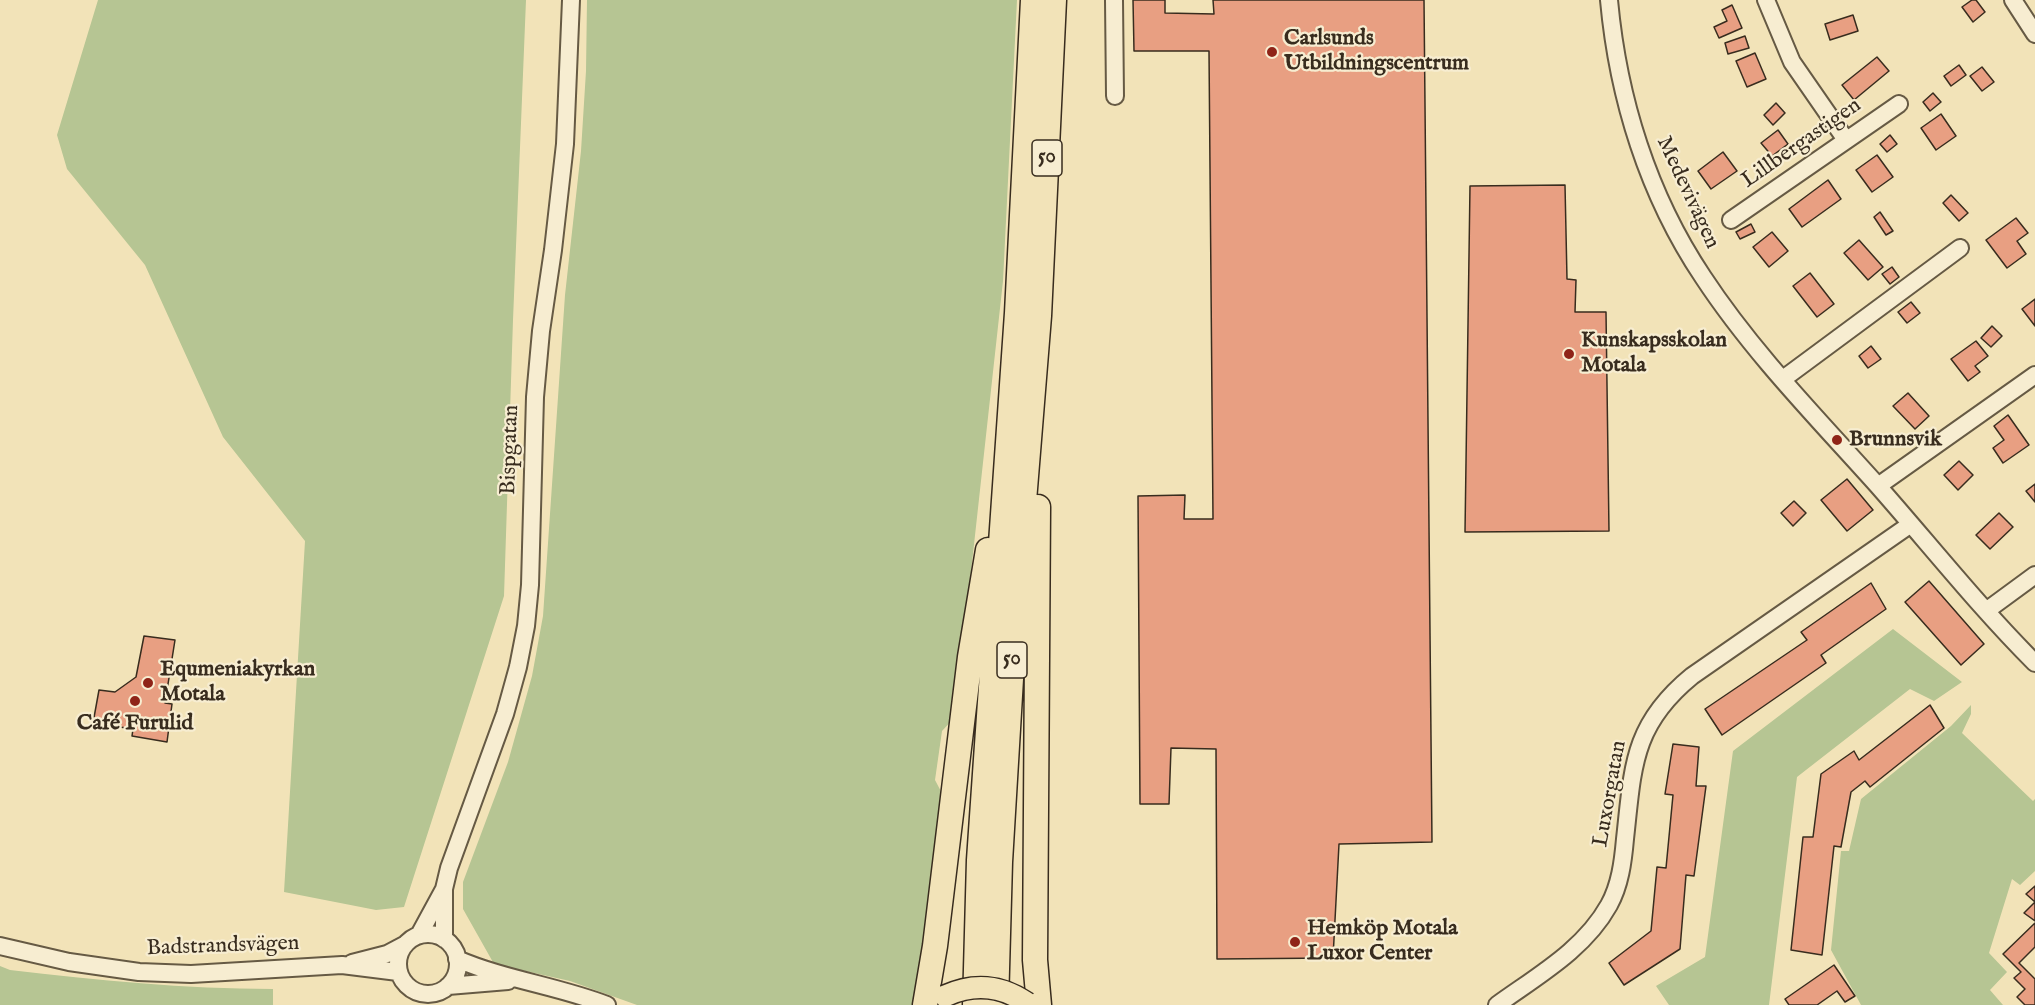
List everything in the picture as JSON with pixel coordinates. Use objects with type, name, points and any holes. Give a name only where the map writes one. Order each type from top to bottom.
[{"type":"highway","name":"50","points":[[975,1005],[979,860],[1025,186],[1033,0]]},
{"type":"highway","name":"50","points":[[996,1005],[1000,862],[1016,612],[1039,316],[1054,0]]},
{"type":"highway","points":[[1033,1004],[1039,316]]},
{"type":"highway","points":[[935,1000],[935,946],[970,657],[983,574],[1006,474]]},
{"type":"main road","points":[[935,1000],[963,989],[992,988],[1010,993],[1033,1004]]},
{"type":"street","name":"Bispgatan","points":[[444,939],[444,889],[449,868],[506,714],[526,626],[530,585],[535,397],[541,331],[554,250],[565,144],[571,0]]},
{"type":"street","points":[[1113,0],[1115,96]]},
{"type":"street","name":"Medevivägen","points":[[1609,0],[1616,60],[1629,113],[1662,204],[1702,277],[1783,379],[2035,663]]},
{"type":"street","points":[[1766,0],[1792,62],[1846,140]]},
{"type":"street","points":[[2013,0],[2029,12],[2035,34]]},
{"type":"street","name":"Lillbergastigen","points":[[1731,220],[1899,104]]},
{"type":"street","points":[[1783,379],[1960,248]]},
{"type":"street","points":[[1878,486],[2035,375]]},
{"type":"street","name":"Luxorgatan","points":[[1497,1005],[1551,967],[1584,939],[1599,922],[1610,903],[1622,866],[1632,778],[1640,744],[1663,702],[1692,676],[1911,524]]},
{"type":"street","points":[[1986,610],[2035,575]]},
{"type":"street","name":"Bispgatan","points":[[419,935],[444,889]]},
{"type":"street","points":[[419,935],[428,934],[444,939],[450,944],[457,959],[456,974],[436,995]]},
{"type":"street","name":"Badstrandsvägen","points":[[0,946],[69,962],[139,972],[191,974],[342,965],[387,954],[419,935]]},
{"type":"street","points":[[404,945],[397,963],[399,972],[402,980],[416,998],[424,994],[436,995],[521,980]]},
{"type":"street","points":[[457,959],[607,1005]]},
{"type":"street","name":"Badstrandsvägen","points":[[342,965],[399,972]]},
{"type":"green space","points":[[98,0],[526,0],[504,596],[404,907],[376,910],[284,892],[305,541],[223,437],[145,265],[67,169],[57,135]]},
{"type":"green space","points":[[587,0],[1017,0],[1003,281],[955,717],[942,731],[935,780],[945,799],[917,1005],[637,1005],[570,981],[494,964],[463,909],[463,882],[508,762],[532,676],[543,616],[565,295],[581,151],[586,71]]},
{"type":"green space","points":[[1893,629],[1962,682],[1934,701],[1910,689],[1797,777],[1769,1005],[1669,1005],[1656,986],[1705,957],[1733,751]]},
{"type":"green space","points":[[1971,705],[1971,714],[1962,733],[2033,801],[2035,799],[2035,871],[2020,885],[2012,879],[1989,953],[2007,972],[1990,990],[2003,1005],[1861,1005],[1831,950],[1841,851],[1849,851],[1861,799],[1951,726]]},
{"type":"green space","points":[[0,966],[10,970],[141,983],[273,989],[273,1005],[0,1005]]},
{"type":"building","points":[[1133,0],[1165,0],[1165,13],[1214,14],[1213,0],[1424,0],[1432,842],[1339,844],[1333,958],[1217,959],[1216,749],[1171,748],[1169,804],[1140,804],[1138,496],[1185,495],[1184,519],[1213,519],[1209,51],[1134,51]]},
{"type":"building","points":[[1976,0],[1985,12],[1973,22],[1962,7]]},
{"type":"building","points":[[1732,5],[1742,28],[1719,38],[1714,27],[1727,21],[1722,10]]},
{"type":"building","points":[[1853,15],[1858,31],[1830,40],[1825,24]]},
{"type":"building","points":[[1745,36],[1749,48],[1728,54],[1725,43]]},
{"type":"building","points":[[1755,53],[1766,79],[1747,87],[1736,61]]},
{"type":"building","points":[[1877,57],[1889,71],[1854,100],[1842,85]]},
{"type":"building","points":[[1959,65],[1966,75],[1951,86],[1944,76]]},
{"type":"building","points":[[1982,67],[1994,82],[1982,91],[1970,76]]},
{"type":"building","points":[[1933,93],[1941,102],[1930,111],[1923,102]]},
{"type":"building","points":[[1776,103],[1785,113],[1773,125],[1764,115]]},
{"type":"building","points":[[1941,114],[1956,136],[1936,150],[1921,128]]},
{"type":"building","points":[[1778,130],[1788,144],[1772,156],[1761,143]]},
{"type":"building","points":[[1890,135],[1897,144],[1887,152],[1880,144]]},
{"type":"building","points":[[1723,152],[1737,171],[1711,189],[1698,171]]},
{"type":"building","points":[[1877,155],[1893,177],[1872,192],[1856,170]]},
{"type":"building","points":[[1828,180],[1841,199],[1802,227],[1789,209]]},
{"type":"building","points":[[1565,185],[1567,279],[1576,280],[1575,312],[1606,312],[1609,531],[1465,532],[1470,186]]},
{"type":"building","points":[[1951,195],[1968,213],[1959,221],[1943,203]]},
{"type":"building","points":[[1880,212],[1893,231],[1886,235],[1874,217]]},
{"type":"building","points":[[2016,218],[2028,233],[2017,241],[2026,254],[2007,268],[1986,240]]},
{"type":"building","points":[[1751,224],[1755,232],[1740,239],[1736,232]]},
{"type":"building","points":[[1772,232],[1788,251],[1769,267],[1753,247]]},
{"type":"building","points":[[1859,240],[1883,267],[1868,280],[1844,253]]},
{"type":"building","points":[[1892,267],[1899,277],[1890,284],[1882,274]]},
{"type":"building","points":[[1810,273],[1834,304],[1817,317],[1793,286]]},
{"type":"building","points":[[2035,299],[2035,326],[2022,309]]},
{"type":"building","points":[[1911,302],[1920,313],[1907,323],[1898,312]]},
{"type":"building","points":[[1992,326],[2002,336],[1991,347],[1981,338]]},
{"type":"building","points":[[1976,341],[1988,356],[1975,366],[1980,372],[1968,381],[1951,359]]},
{"type":"building","points":[[1871,346],[1881,359],[1868,368],[1859,356]]},
{"type":"building","points":[[1908,393],[1929,416],[1915,429],[1893,406]]},
{"type":"building","points":[[2008,415],[2029,445],[2003,463],[1993,448],[2004,440],[1994,426]]},
{"type":"building","points":[[1959,461],[1973,475],[1958,490],[1944,475]]},
{"type":"building","points":[[1847,479],[1873,510],[1847,531],[1821,500]]},
{"type":"building","points":[[2035,484],[2035,502],[2026,491]]},
{"type":"building","points":[[1794,501],[1806,513],[1793,526],[1781,513]]},
{"type":"building","points":[[1999,513],[2013,527],[1990,549],[1976,535]]},
{"type":"building","points":[[1929,581],[1984,644],[1961,665],[1905,602]]},
{"type":"building","points":[[1871,583],[1886,609],[1821,655],[1826,663],[1722,735],[1705,709],[1807,640],[1801,632]]},
{"type":"building","name":"Equmeniakyrkan Motala","points":[[144,636],[175,640],[165,703],[172,704],[167,742],[132,736],[133,729],[93,723],[99,690],[115,692],[136,677]]},
{"type":"building","points":[[1930,705],[1944,728],[1870,787],[1865,781],[1851,792],[1841,847],[1834,846],[1822,955],[1791,950],[1803,837],[1813,837],[1821,774],[1854,751],[1859,760]]},
{"type":"building","points":[[1673,744],[1699,747],[1696,786],[1706,786],[1694,876],[1686,875],[1680,949],[1624,985],[1609,963],[1651,931],[1657,867],[1666,868],[1673,795],[1665,794]]},
{"type":"building","points":[[2035,886],[2035,902],[2026,894]]},
{"type":"building","points":[[2035,902],[2035,921],[2024,913]]},
{"type":"building","points":[[2035,923],[2035,947],[2019,963],[2035,979],[2035,1005],[2025,1005],[2017,997],[2025,989],[2014,978],[2021,972],[2003,954]]},
{"type":"building","points":[[1834,965],[1855,996],[1845,1002],[1837,991],[1817,1005],[1789,1005],[1785,999]]},
{"type":"place","name":"Carlsunds Utbildningscentrum","points":[[1272,52]]},
{"type":"place","name":"Kunskapsskolan Motala","points":[[1569,354]]},
{"type":"place","name":"Brunnsvik","points":[[1837,440]]},
{"type":"place","name":"Equmeniakyrkan Motala","points":[[148,683]]},
{"type":"place","name":"Café Furulid","points":[[135,701]]},
{"type":"place","name":"Hemköp Motala Luxor Center","points":[[1295,942]]}]
